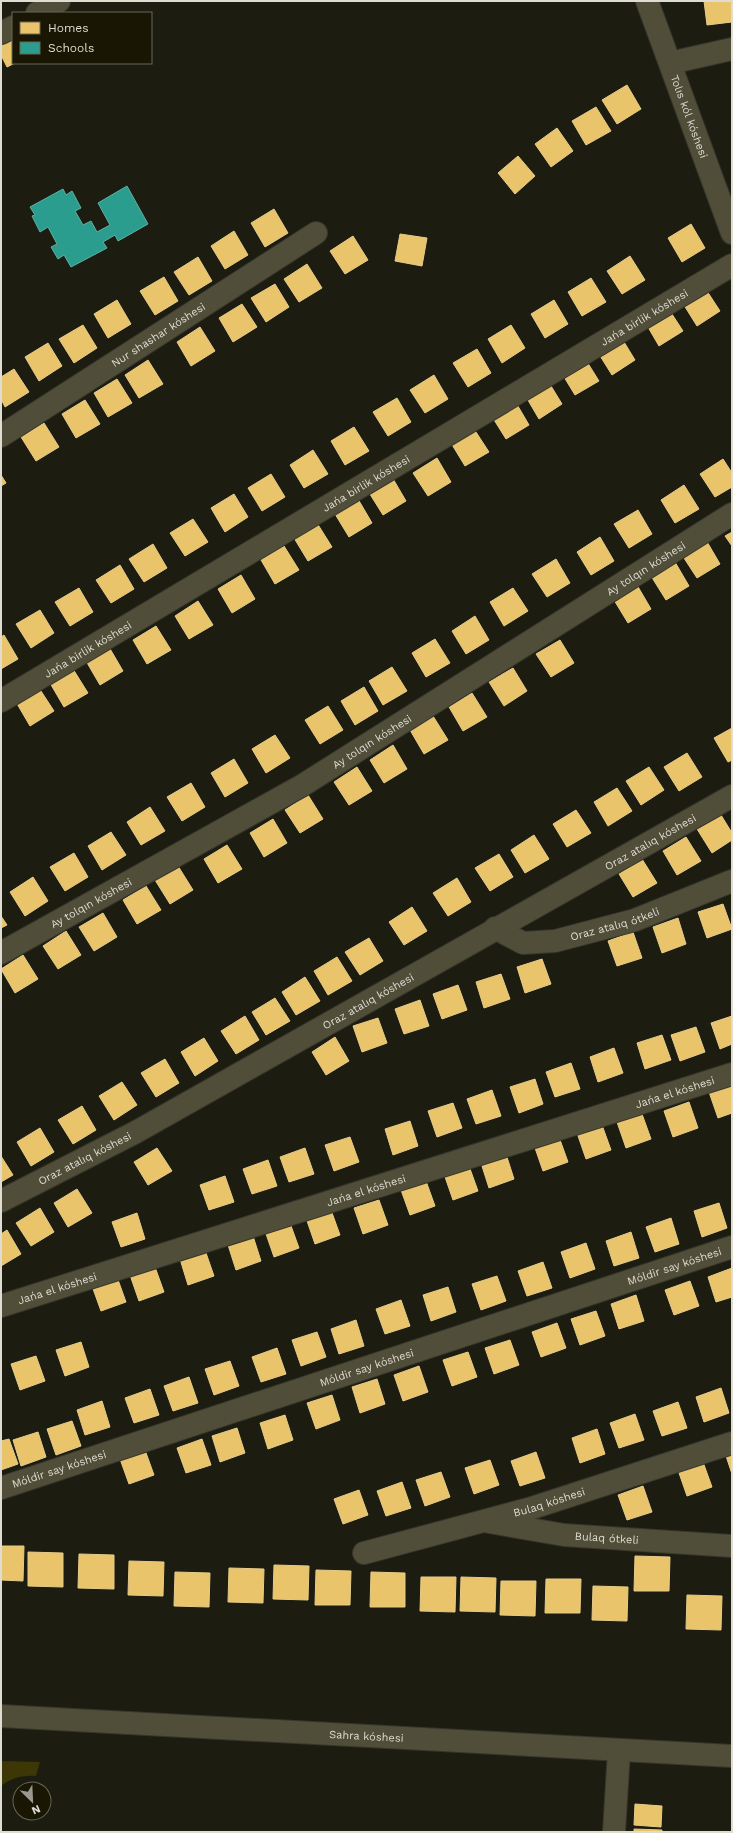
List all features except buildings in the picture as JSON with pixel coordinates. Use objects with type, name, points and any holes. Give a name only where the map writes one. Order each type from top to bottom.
[{"type":"street","points":[[39,12],[59,1]]},
{"type":"street","name":"Tolıs kól kóshesi","points":[[646,1],[732,233]]},
{"type":"street","points":[[1,33],[12,28]]},
{"type":"street","points":[[670,63],[732,49]]},
{"type":"street","name":"Nur shashar kóshesi","points":[[1,436],[316,233]]},
{"type":"street","name":"Jańa birlik kóshesi","points":[[1,701],[732,266]]},
{"type":"street","name":"Ay tolqın kóshesi","points":[[1,953],[303,785],[732,514]]},
{"type":"street","name":"Oraz atalıq kóshesi","points":[[1,1201],[136,1132],[495,928],[732,796]]},
{"type":"street","name":"Oraz atalıq ótkeli","points":[[495,928],[523,943],[555,941],[635,920],[732,881]]},
{"type":"street","name":"Jańa el kóshesi","points":[[1,1306],[732,1074]]},
{"type":"street","name":"Móldir say kóshesi","points":[[1,1488],[732,1247]]},
{"type":"street","name":"Bulaq kóshesi","points":[[364,1553],[532,1508],[732,1443]]},
{"type":"street","name":"Bulaq ótkeli","points":[[482,1521],[564,1535],[732,1546]]},
{"type":"street","name":"Sahra kóshesi","points":[[1,1716],[732,1756]]},
{"type":"street","points":[[614,1832],[619,1751]]},
{"type":"shaded area","points":[[1,1761],[40,1762],[36,1776],[17,1778],[1,1786]]}]
